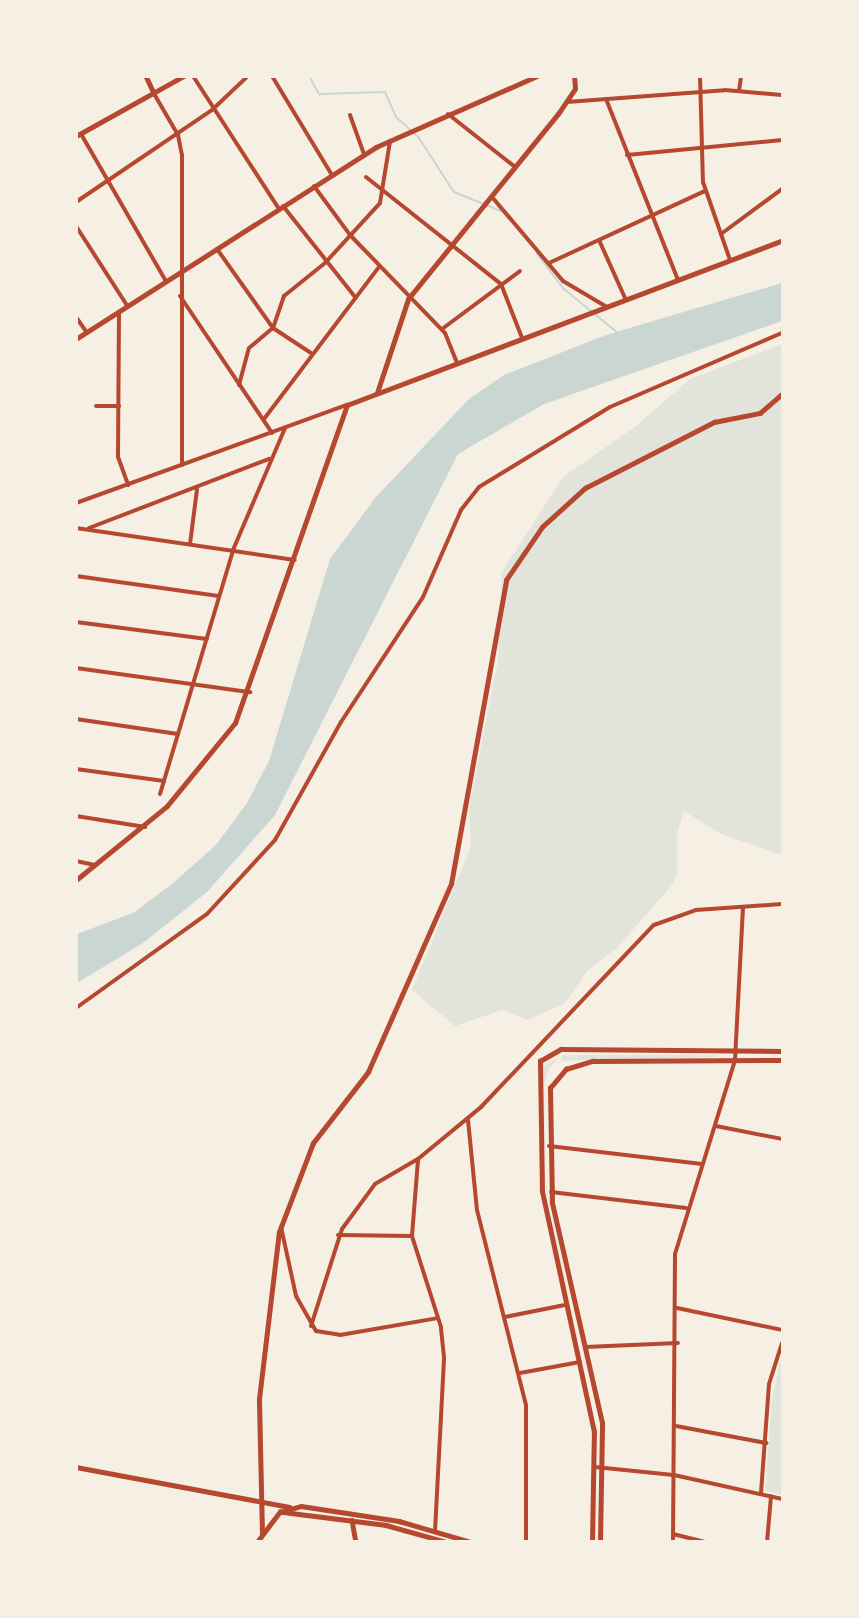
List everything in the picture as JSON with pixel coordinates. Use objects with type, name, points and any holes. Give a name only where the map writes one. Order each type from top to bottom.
[{"type":"street","points":[[146,76],[178,135],[182,465]]},
{"type":"street","points":[[166,281],[111,181],[79,135],[153,91],[184,76]]},
{"type":"street","points":[[193,76],[212,110],[281,208],[356,298]]},
{"type":"street","points":[[76,202],[178,135],[212,110],[248,76]]},
{"type":"street","points":[[272,76],[332,175]]},
{"type":"street","points":[[76,339],[364,154],[406,132],[537,76]]},
{"type":"street","points":[[377,393],[408,299],[567,102],[574,76]]},
{"type":"street","points":[[700,76],[700,150],[705,191],[730,260]]},
{"type":"street","points":[[739,91],[741,76]]},
{"type":"street","points":[[567,102],[700,91],[739,91],[783,95]]},
{"type":"street","points":[[606,99],[650,216],[678,280]]},
{"type":"street","points":[[448,114],[515,167]]},
{"type":"street","points":[[350,115],[364,154]]},
{"type":"street","points":[[239,385],[249,348],[273,328],[284,296],[325,263],[382,195],[390,140]]},
{"type":"street","points":[[627,155],[700,150],[783,140]]},
{"type":"street","points":[[366,177],[382,195],[454,242],[501,284],[522,338]]},
{"type":"street","points":[[314,186],[350,235],[408,299],[442,329],[457,362]]},
{"type":"street","points":[[721,234],[783,189]]},
{"type":"street","points":[[549,263],[705,191]]},
{"type":"street","points":[[492,197],[573,290],[607,308]]},
{"type":"street","points":[[76,226],[128,307]]},
{"type":"street","points":[[599,240],[626,300]]},
{"type":"street","points":[[76,503],[273,433],[783,241]]},
{"type":"street","points":[[217,249],[273,328],[312,354]]},
{"type":"street","points":[[264,419],[379,267]]},
{"type":"street","points":[[442,329],[520,271]]},
{"type":"street","points":[[179,296],[273,433]]},
{"type":"street","points":[[119,312],[118,457],[129,485]]},
{"type":"street","points":[[76,317],[87,333]]},
{"type":"street","points":[[76,1008],[207,915],[269,848],[423,597],[460,510],[479,487],[591,416],[783,333]]},
{"type":"street","points":[[262,1534],[265,1503],[259,1399],[281,1227],[313,1143],[368,1072],[451,884],[462,843],[472,746],[494,668],[499,605],[512,567],[542,527],[585,488],[707,425],[760,413],[783,394]]},
{"type":"street","points":[[76,880],[145,827],[207,761],[250,692],[347,405]]},
{"type":"street","points":[[96,406],[119,406]]},
{"type":"street","points":[[160,794],[233,550],[285,428]]},
{"type":"street","points":[[86,529],[197,489],[270,459]]},
{"type":"street","points":[[190,544],[197,489]]},
{"type":"street","points":[[76,528],[295,560]]},
{"type":"street","points":[[76,576],[219,596]]},
{"type":"street","points":[[76,622],[207,639]]},
{"type":"street","points":[[76,668],[250,692]]},
{"type":"street","points":[[76,719],[178,734]]},
{"type":"street","points":[[76,769],[164,781]]},
{"type":"street","points":[[76,816],[145,827]]},
{"type":"street","points":[[76,861],[96,865]]},
{"type":"street","points":[[311,1326],[338,1235],[375,1184],[418,1159],[468,1120],[645,932],[686,912],[783,904]]},
{"type":"street","points":[[673,1542],[678,1343],[675,1254],[686,1208],[716,1126],[735,1060],[743,908]]},
{"type":"street","points":[[592,1542],[595,1467],[592,1414],[565,1305],[542,1191],[540,1061],[561,1049],[783,1051]]},
{"type":"street","points":[[600,1542],[602,1423],[551,1192],[548,1095],[570,1067],[600,1060],[783,1060]]},
{"type":"street","points":[[468,1120],[477,1210],[520,1373],[527,1414],[526,1542]]},
{"type":"street","points":[[716,1126],[783,1139]]},
{"type":"street","points":[[549,1146],[702,1164]]},
{"type":"street","points":[[418,1159],[412,1236],[438,1318],[444,1391],[435,1531]]},
{"type":"street","points":[[551,1192],[686,1208]]},
{"type":"street","points":[[281,1227],[292,1284],[311,1326],[340,1335],[438,1318]]},
{"type":"street","points":[[338,1235],[412,1236]]},
{"type":"street","points":[[505,1317],[565,1305]]},
{"type":"street","points":[[677,1308],[783,1330]]},
{"type":"street","points":[[761,1493],[771,1369],[783,1342]]},
{"type":"street","points":[[585,1347],[678,1343]]},
{"type":"street","points":[[520,1373],[580,1362]]},
{"type":"street","points":[[676,1426],[766,1443]]},
{"type":"street","points":[[76,1467],[265,1503],[435,1531],[471,1542]]},
{"type":"street","points":[[595,1467],[674,1475],[783,1498]]},
{"type":"street","points":[[767,1542],[771,1496]]},
{"type":"street","points":[[257,1542],[280,1512],[291,1507]]},
{"type":"street","points":[[280,1512],[352,1520],[447,1542]]},
{"type":"street","points":[[352,1520],[356,1542]]},
{"type":"street","points":[[673,1534],[705,1542]]},
{"type":"shaded area","points":[[782,283],[782,321],[544,404],[458,454],[275,815],[207,892],[143,943],[77,983],[77,934],[133,913],[172,884],[216,845],[247,803],[269,761],[330,559],[376,497],[469,399],[504,375],[606,335]]},
{"type":"shaded area","points":[[782,344],[782,855],[721,834],[684,811],[677,834],[677,875],[671,886],[618,947],[588,970],[565,1003],[528,1020],[502,1010],[455,1026],[412,990],[471,846],[469,807],[498,660],[502,572],[563,477],[636,426],[690,379]]},
{"type":"shaded area","points":[[562,1055],[717,1055],[717,1057],[561,1061]]},
{"type":"shaded area","points":[[559,1058],[548,1070],[544,1086],[546,1181],[576,1336],[546,1188],[543,1066]]},
{"type":"shaded area","points":[[782,1354],[782,1495],[765,1491],[772,1397]]},
{"type":"waterway","points":[[309,76],[319,94],[385,92],[396,117],[419,138],[454,192],[503,212]]},
{"type":"waterway","points":[[537,254],[564,289],[618,333]]}]
